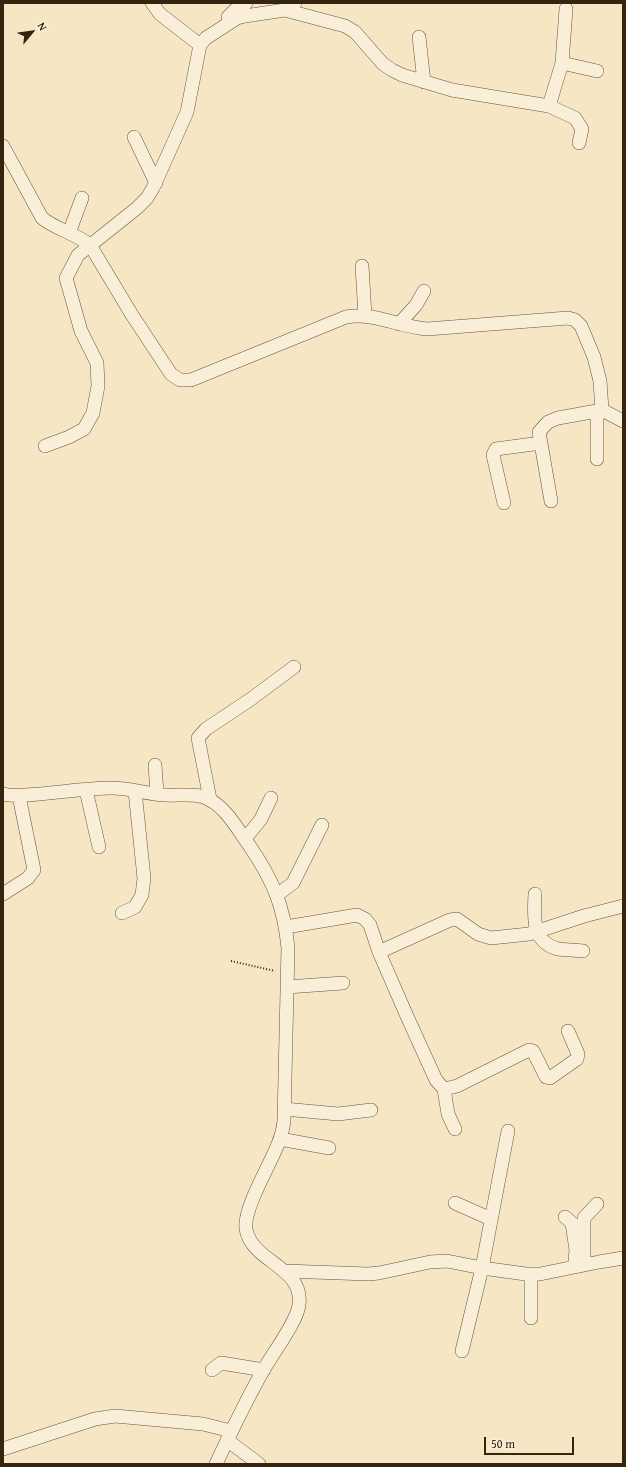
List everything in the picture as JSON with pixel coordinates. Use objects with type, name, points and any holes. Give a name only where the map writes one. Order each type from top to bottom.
[{"type":"street","points":[[154,3],[160,14],[200,45]]},
{"type":"street","points":[[229,23],[228,17],[246,3]]},
{"type":"street","points":[[45,446],[69,437],[84,429],[93,413],[98,386],[98,363],[81,331],[66,278],[78,255],[137,208],[147,198],[156,183],[187,112],[200,45],[206,38],[229,23],[245,16],[290,6],[345,26],[354,32],[383,64],[402,75],[452,90],[549,106],[575,118],[582,129],[579,143]]},
{"type":"street","points":[[549,106],[562,63],[566,8]]},
{"type":"street","points":[[419,37],[424,82]]},
{"type":"street","points":[[562,63],[597,71]]},
{"type":"street","points":[[134,137],[156,183]]},
{"type":"street","points":[[3,146],[42,218],[50,224],[82,238],[90,245],[132,315],[171,374],[180,380],[191,380],[346,317],[356,315],[427,329],[568,318],[575,320],[581,326],[598,369],[600,381],[597,459]]},
{"type":"street","points":[[70,233],[82,198]]},
{"type":"street","points":[[362,266],[365,316]]},
{"type":"street","points":[[399,324],[416,305],[424,291]]},
{"type":"street","points":[[551,501],[539,432],[548,422],[558,418],[599,410],[623,421]]},
{"type":"street","points":[[504,503],[493,455],[496,449],[541,443]]},
{"type":"street","points":[[210,799],[198,738],[206,729],[251,699],[294,667]]},
{"type":"street","points":[[156,765],[157,794]]},
{"type":"street","points":[[3,794],[19,796],[111,788],[157,794],[197,795],[210,799],[220,806],[234,823],[263,866],[277,895],[286,927],[288,948],[284,1121],[280,1139],[251,1206],[247,1218],[246,1229],[257,1250],[285,1270],[293,1279],[299,1292],[299,1305],[296,1318],[264,1370],[229,1435],[216,1464]]},
{"type":"street","points":[[86,790],[100,847]]},
{"type":"street","points":[[122,913],[135,907],[142,895],[144,878],[135,790]]},
{"type":"street","points":[[3,894],[28,878],[34,870],[19,796]]},
{"type":"street","points":[[245,839],[261,819],[271,798]]},
{"type":"street","points":[[277,895],[293,883],[322,825]]},
{"type":"street","points":[[535,894],[534,919],[537,932],[545,944],[558,948],[583,951]]},
{"type":"street","points":[[379,952],[450,920],[457,919],[484,937],[491,938],[537,932],[584,916],[623,906]]},
{"type":"street","points":[[286,927],[357,915],[365,919],[370,925],[379,952],[436,1080],[444,1089],[448,1114],[455,1129]]},
{"type":"street","points":[[287,987],[343,983]]},
{"type":"street","points":[[444,1089],[458,1086],[529,1050],[533,1051],[546,1077],[550,1078],[576,1059],[578,1054],[568,1031]]},
{"type":"street","points":[[284,1110],[338,1114],[371,1110]]},
{"type":"street","points":[[462,1351],[482,1268],[508,1131]]},
{"type":"street","points":[[280,1139],[329,1148]]},
{"type":"street","points":[[455,1203],[491,1219]]},
{"type":"street","points":[[580,1266],[584,1218],[597,1204]]},
{"type":"street","points":[[565,1217],[572,1224],[580,1266]]},
{"type":"street","points":[[285,1270],[368,1274],[443,1260],[482,1268],[540,1274],[623,1258]]},
{"type":"street","points":[[530,1274],[531,1318]]},
{"type":"street","points":[[212,1370],[221,1363],[264,1370]]},
{"type":"street","points":[[3,1449],[95,1419],[115,1416],[203,1424],[229,1435],[259,1464]]},
{"type":"path","points":[[231,961],[288,974]]}]
